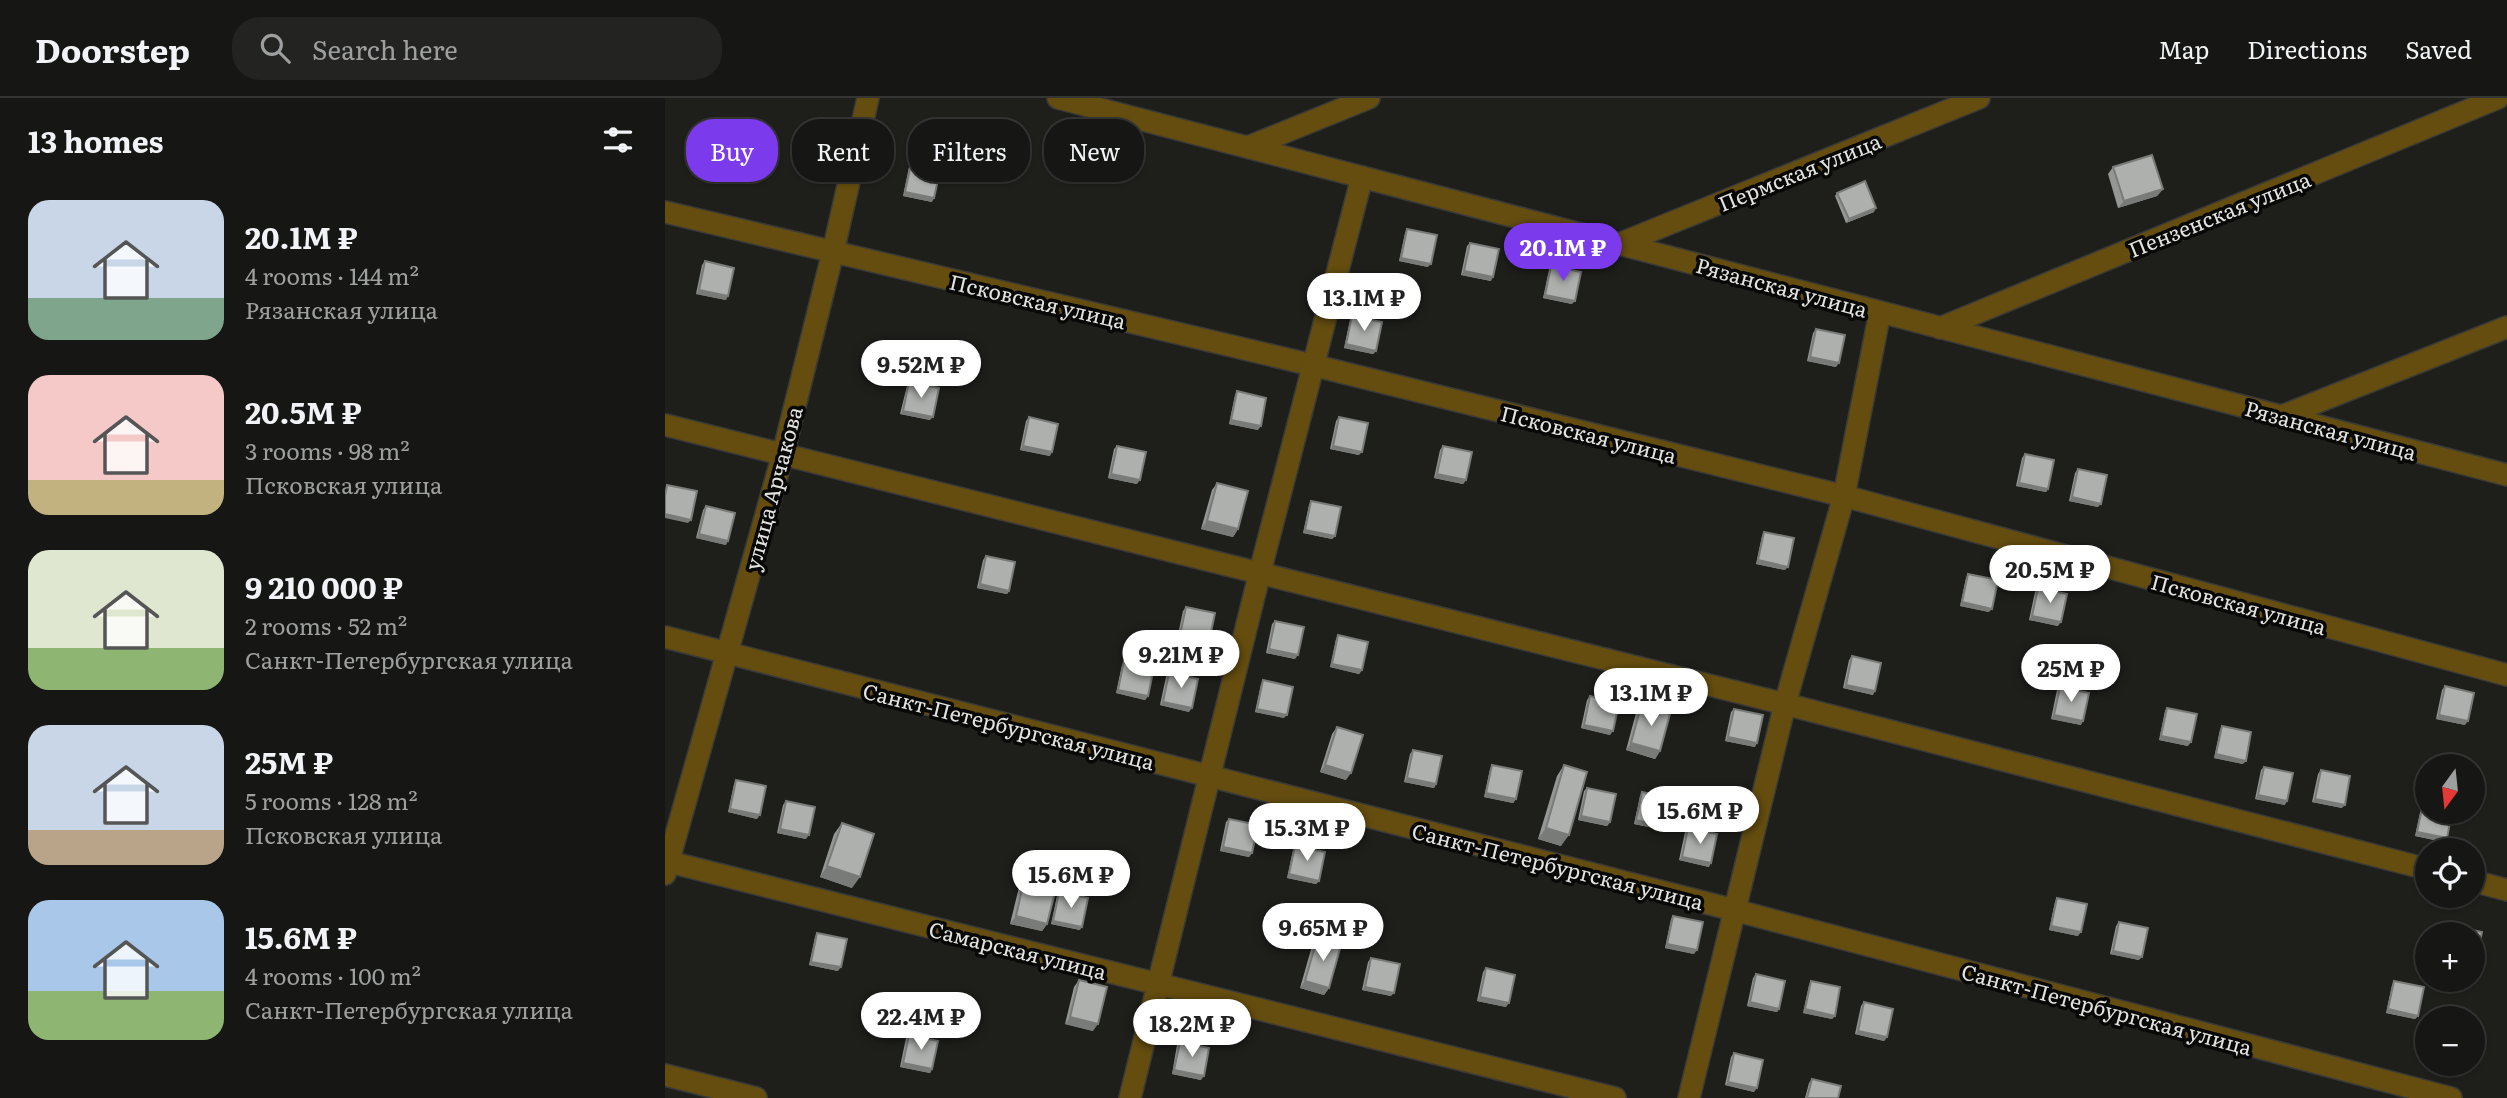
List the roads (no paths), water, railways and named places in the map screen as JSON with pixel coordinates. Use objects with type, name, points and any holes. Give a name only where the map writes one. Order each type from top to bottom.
[{"type":"street","name":"улица Арчакова","points":[[666,865],[783,454],[868,98]]},
{"type":"street","name":"Рязанская улица","points":[[1058,98],[2507,475]]},
{"type":"street","points":[[1248,147],[1369,98]]},
{"type":"street","name":"Пермская улица","points":[[1619,244],[1979,98]]},
{"type":"street","name":"Пензенская улица","points":[[1940,328],[2498,98]]},
{"type":"street","points":[[1130,1098],[1312,365],[1362,177]]},
{"type":"street","name":"Псковская улица","points":[[665,212],[1312,365],[1844,496],[2507,675]]},
{"type":"street","points":[[1689,1098],[1785,704],[1844,496],[1880,312]]},
{"type":"street","points":[[2282,416],[2507,327]]},
{"type":"street","points":[[665,425],[1785,704],[2415,866]]},
{"type":"street","name":"Санкт-Петербургская улица","points":[[665,637],[1734,910],[2451,1098]]},
{"type":"street","name":"Самарская улица","points":[[666,865],[1615,1098]]},
{"type":"street","points":[[2485,884],[2507,890]]},
{"type":"street","points":[[665,1075],[756,1098]]}]
